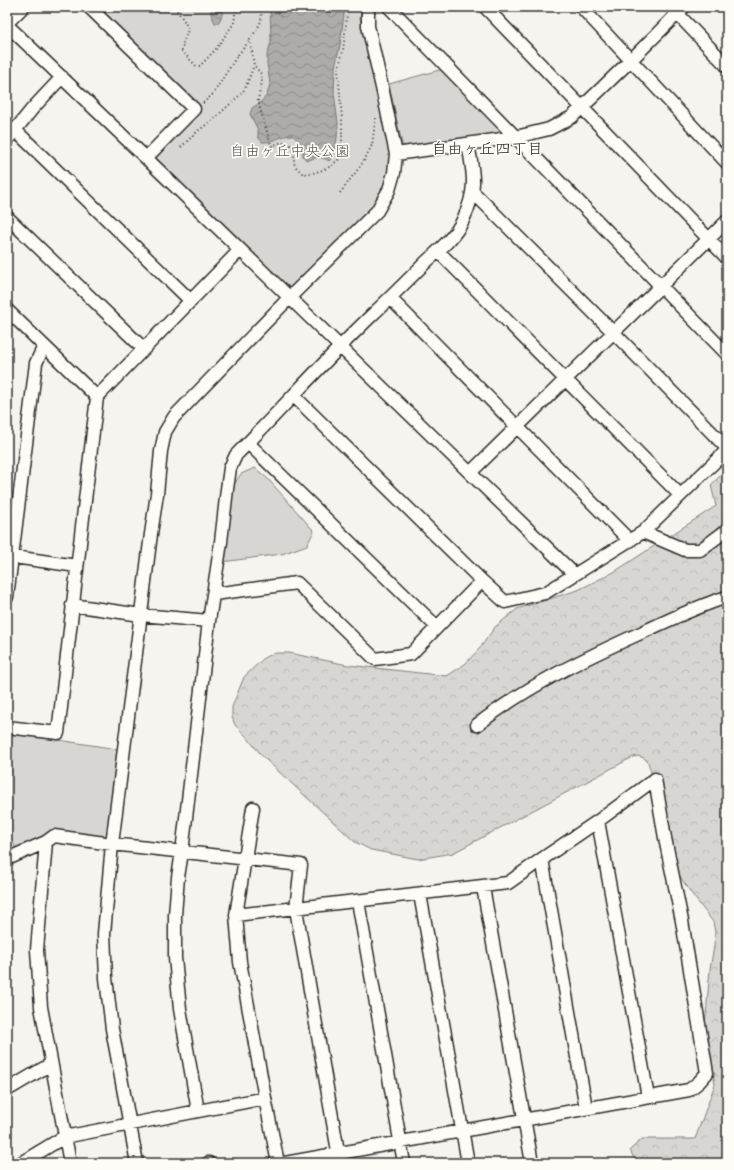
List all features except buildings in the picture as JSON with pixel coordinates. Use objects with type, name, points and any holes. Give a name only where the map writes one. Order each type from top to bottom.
[{"type":"street","points":[[23,7],[7,24],[574,574]]},
{"type":"street","points":[[89,7],[194,109],[146,158]]},
{"type":"street","points":[[137,1163],[112,1029],[106,978],[104,934],[112,844],[157,494],[160,451],[165,432],[174,417],[188,401],[377,211],[389,190],[394,173],[396,154],[384,92],[368,26],[368,7]]},
{"type":"street","points":[[389,7],[727,354]]},
{"type":"street","points":[[485,7],[727,258]]},
{"type":"street","points":[[581,7],[727,163]]},
{"type":"street","points":[[396,154],[516,137],[549,129],[572,117],[582,108],[631,60],[678,9],[725,59]]},
{"type":"street","points":[[7,140],[33,108],[62,77]]},
{"type":"street","points":[[15,130],[191,301]]},
{"type":"street","points":[[198,1111],[180,1009],[175,958],[175,915],[178,877],[209,621],[214,594],[230,468],[236,456],[339,347],[454,234],[462,222],[473,192],[474,172],[468,144]]},
{"type":"street","points":[[294,396],[505,602],[545,593],[630,541],[643,532],[727,449],[473,192]]},
{"type":"street","points":[[7,217],[144,349]]},
{"type":"street","points":[[470,473],[727,221]]},
{"type":"street","points":[[7,727],[58,733],[97,397],[240,250]]},
{"type":"street","points":[[438,251],[680,495]]},
{"type":"street","points":[[390,298],[630,541]]},
{"type":"street","points":[[7,310],[97,397]]},
{"type":"street","points":[[7,597],[9,556],[36,362],[44,346]]},
{"type":"street","points":[[248,443],[437,627]]},
{"type":"street","points":[[643,532],[685,550],[700,550],[727,530]]},
{"type":"street","points":[[9,556],[77,566]]},
{"type":"street","points":[[214,594],[297,583],[375,659],[411,654],[482,581]]},
{"type":"street","points":[[477,725],[535,685],[611,646],[703,604],[727,597]]},
{"type":"street","points":[[72,606],[141,615],[209,621]]},
{"type":"street","points":[[236,915],[508,883],[598,822],[655,779],[682,921],[707,1073],[699,1082],[689,1090],[400,1142],[339,1158],[285,1163]]},
{"type":"street","points":[[253,808],[236,915],[240,962],[278,1163]]},
{"type":"street","points":[[598,822],[648,1097]]},
{"type":"street","points":[[7,859],[46,842],[54,836],[301,865],[296,909],[339,1158]]},
{"type":"street","points":[[46,842],[36,950],[41,1008],[70,1163]]},
{"type":"street","points":[[542,859],[586,1108]]},
{"type":"street","points":[[483,887],[532,1163]]},
{"type":"street","points":[[420,894],[468,1163]]},
{"type":"street","points":[[358,901],[404,1163]]},
{"type":"street","points":[[7,1090],[51,1064]]},
{"type":"street","points":[[21,1163],[64,1137],[265,1098]]},
{"type":"path","points":[[177,7],[176,9],[185,22],[188,30],[183,43],[182,51],[196,66],[200,66],[216,49],[234,23],[236,7]]},
{"type":"path","points":[[194,109],[200,106],[213,94],[237,56],[260,26],[262,19],[261,11],[258,7]]},
{"type":"path","points":[[250,40],[254,65],[261,74],[262,82],[258,102],[271,145],[272,146],[282,142],[290,144],[294,150],[294,163],[296,167],[302,173],[315,173],[331,166],[338,160],[342,141],[342,119],[338,70],[343,51],[348,7]]},
{"type":"path","points":[[181,147],[198,130],[214,119],[240,95],[245,89],[254,65]]},
{"type":"path","points":[[340,193],[364,161],[372,145],[376,113]]},
{"type":"green space","name":"自由ヶ丘中央公園","points":[[93,7],[362,7],[360,18],[392,158],[388,180],[373,207],[290,290],[154,158],[200,111]]},
{"type":"green space","points":[[443,69],[501,130],[500,134],[406,147],[402,144],[389,84]]},
{"type":"green space","points":[[255,468],[268,479],[314,531],[307,545],[282,554],[222,562],[230,490],[241,474]]},
{"type":"green space","points":[[727,469],[727,1163],[636,1163],[630,1150],[642,1139],[695,1139],[715,1084],[705,1026],[710,969],[714,946],[715,932],[713,922],[691,893],[668,858],[659,839],[651,772],[648,762],[644,758],[638,756],[633,757],[453,853],[418,859],[371,850],[355,842],[263,757],[235,725],[232,717],[232,707],[244,677],[265,657],[276,653],[289,653],[348,665],[447,676],[465,664],[480,648],[495,627],[517,609],[578,590],[614,572],[716,506],[711,485]]},
{"type":"green space","points":[[7,732],[117,749],[107,839],[53,832],[16,849],[7,829]]},
{"type":"water","points":[[211,7],[225,7],[217,24],[215,23],[211,14]]},
{"type":"water","points":[[270,7],[345,7],[340,45],[335,67],[334,93],[338,123],[337,138],[334,155],[329,161],[324,158],[318,158],[307,161],[303,156],[301,144],[292,135],[266,142],[262,142],[258,137],[258,130],[250,114],[252,108],[261,102],[267,95],[270,84],[267,55],[271,42]]},
{"type":"district","name":"自由ヶ丘四丁目","points":[[487,148]]}]
